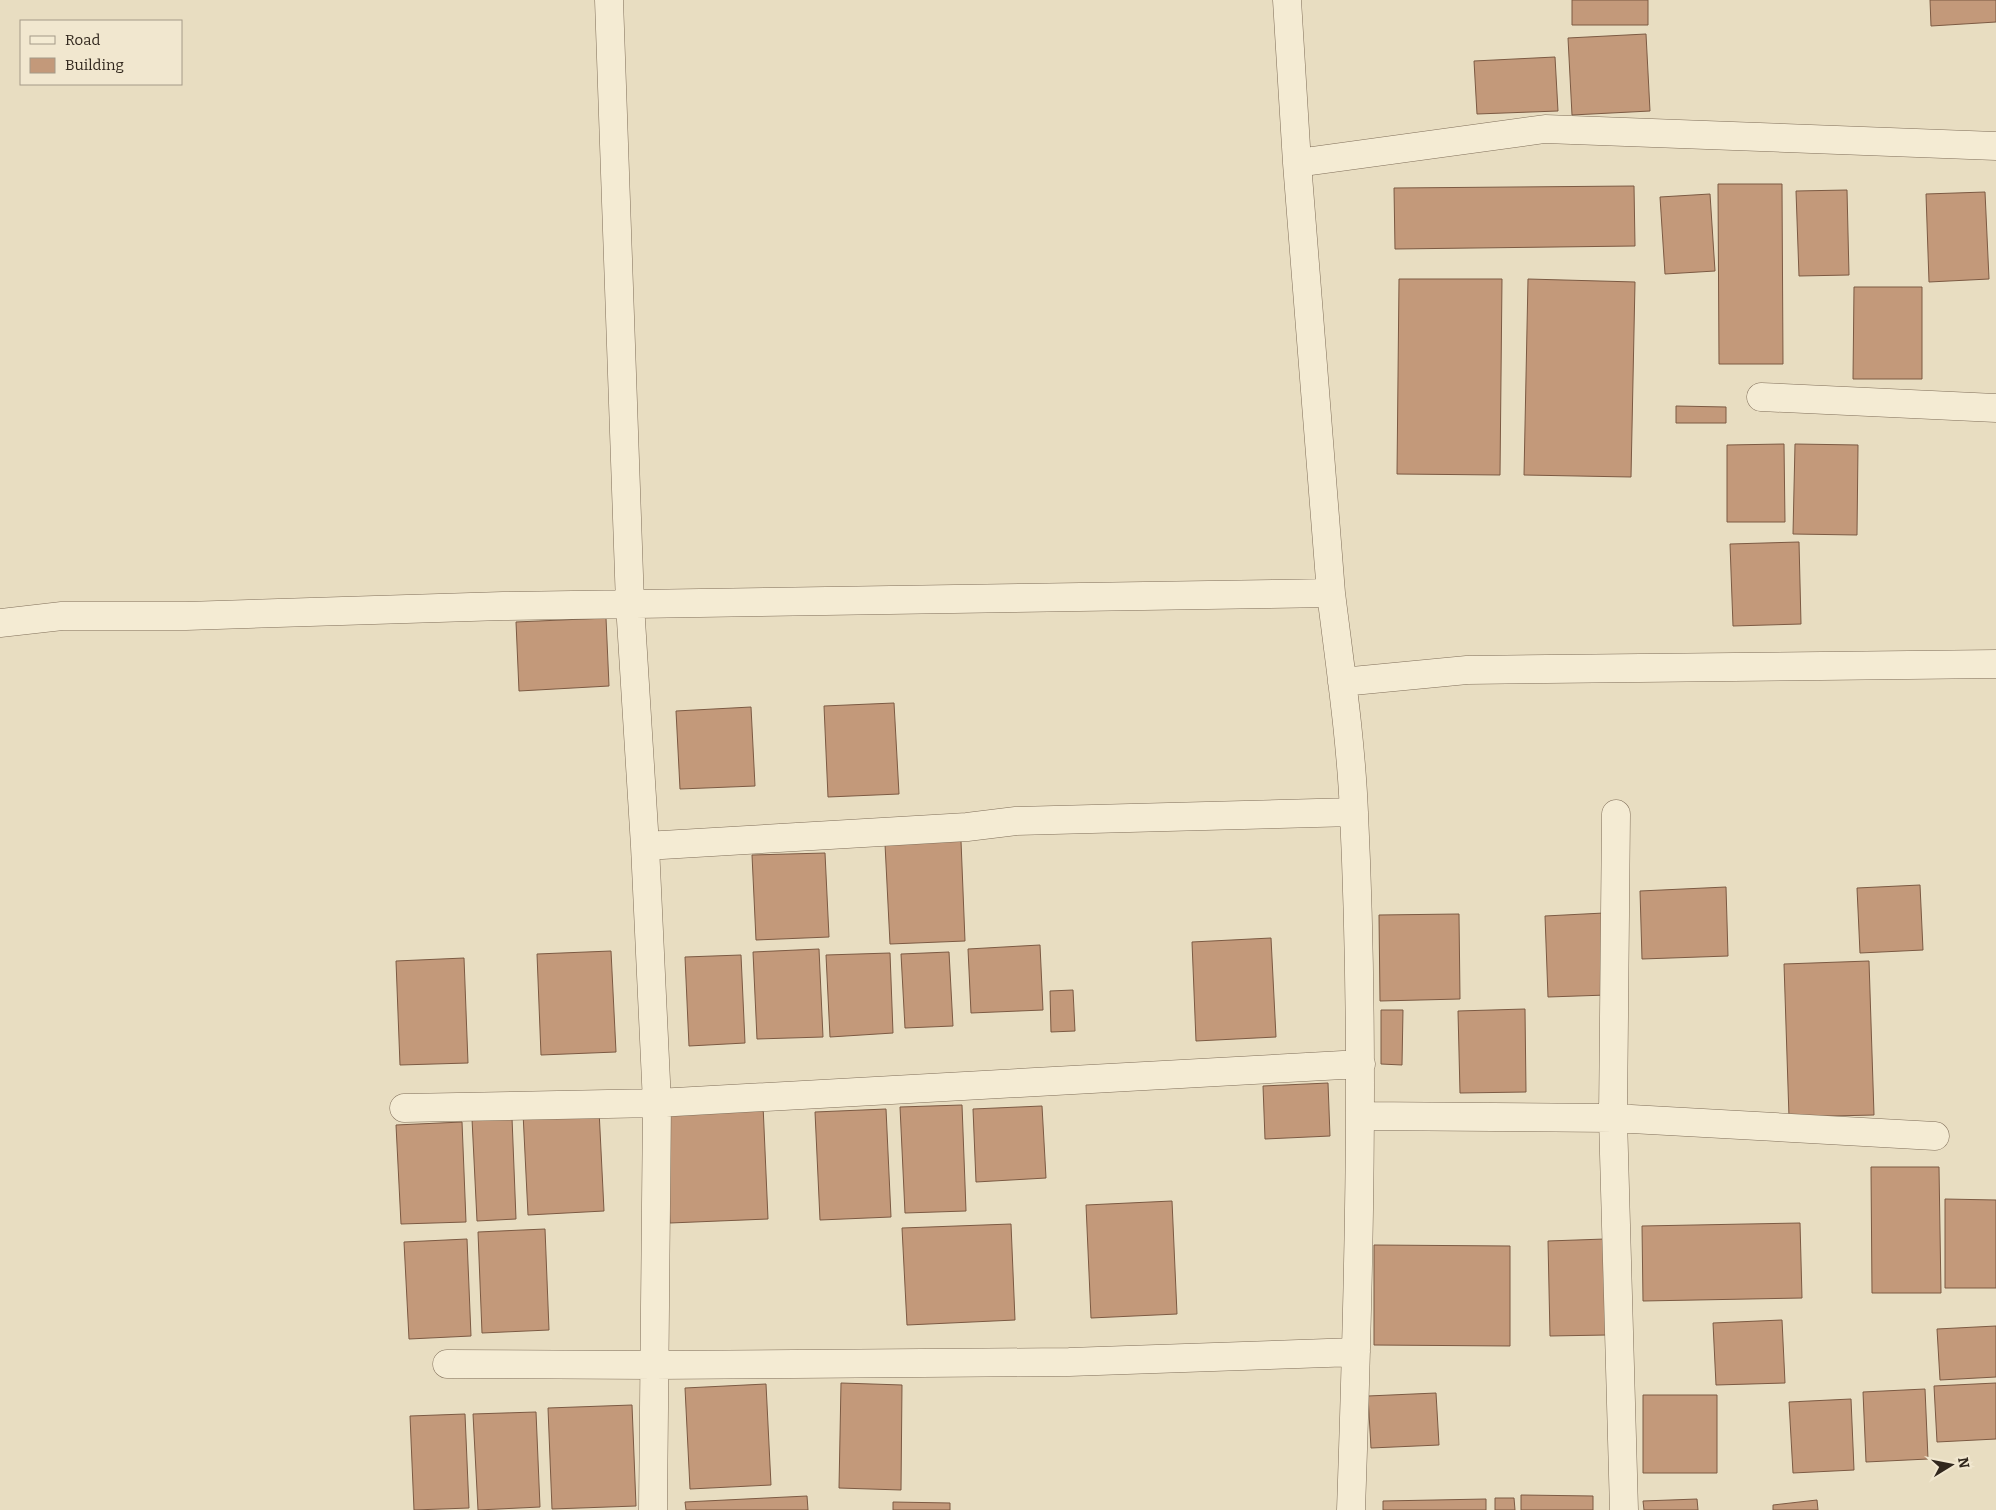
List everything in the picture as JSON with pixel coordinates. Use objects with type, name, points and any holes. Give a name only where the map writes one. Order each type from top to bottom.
[{"type":"street","points":[[609,0],[630,604],[645,846],[657,1102],[653,1510]]},
{"type":"street","points":[[1286,0],[1331,593],[1342,682],[1354,812],[1361,1064],[1351,1510]]},
{"type":"street","points":[[1297,163],[1544,129],[1996,146]]},
{"type":"street","points":[[1761,397],[1996,408]]},
{"type":"street","points":[[0,623],[62,616],[186,616],[630,604],[1331,593]]},
{"type":"street","points":[[1342,682],[1467,670],[1996,664]]},
{"type":"street","points":[[645,846],[967,827],[1016,821],[1354,812]]},
{"type":"street","points":[[1616,814],[1612,1118],[1624,1510]]},
{"type":"street","points":[[404,1108],[657,1102],[1361,1064]]},
{"type":"street","points":[[1360,1116],[1612,1118],[1935,1136]]},
{"type":"street","points":[[447,1364],[654,1365],[1069,1362],[1356,1352]]},
{"type":"building","points":[[1572,0],[1648,0],[1648,25],[1572,25]]},
{"type":"building","points":[[1930,0],[1996,0],[1996,22],[1931,26]]},
{"type":"building","points":[[1646,34],[1650,111],[1572,115],[1568,38]]},
{"type":"building","points":[[1555,57],[1558,111],[1477,114],[1474,61]]},
{"type":"building","points":[[1718,184],[1782,184],[1783,364],[1719,364]]},
{"type":"building","points":[[1634,186],[1635,246],[1395,249],[1394,188]]},
{"type":"building","points":[[1847,190],[1849,275],[1799,276],[1796,191]]},
{"type":"building","points":[[1985,192],[1989,279],[1929,282],[1926,194]]},
{"type":"building","points":[[1710,194],[1715,271],[1665,274],[1660,197]]},
{"type":"building","points":[[1399,279],[1502,279],[1500,475],[1397,474]]},
{"type":"building","points":[[1528,279],[1635,282],[1631,477],[1524,475]]},
{"type":"building","points":[[1854,287],[1922,287],[1922,379],[1853,379]]},
{"type":"building","points":[[1676,406],[1726,407],[1726,423],[1676,423]]},
{"type":"building","points":[[1784,444],[1785,522],[1727,522],[1727,445]]},
{"type":"building","points":[[1795,444],[1858,445],[1857,535],[1793,534]]},
{"type":"building","points":[[1799,542],[1801,624],[1733,626],[1730,544]]},
{"type":"building","points":[[606,618],[609,686],[519,691],[516,622]]},
{"type":"building","points":[[894,703],[899,794],[828,797],[824,706]]},
{"type":"building","points":[[751,707],[755,786],[680,789],[676,711]]},
{"type":"building","points":[[961,841],[965,941],[890,944],[885,844]]},
{"type":"building","points":[[825,853],[829,937],[756,940],[752,855]]},
{"type":"building","points":[[1920,885],[1923,950],[1860,953],[1857,888]]},
{"type":"building","points":[[1726,887],[1728,956],[1642,959],[1640,891]]},
{"type":"building","points":[[1604,913],[1607,995],[1548,997],[1545,916]]},
{"type":"building","points":[[1459,914],[1460,999],[1380,1001],[1379,915]]},
{"type":"building","points":[[1271,938],[1276,1037],[1196,1041],[1192,942]]},
{"type":"building","points":[[1040,945],[1043,1010],[971,1013],[968,949]]},
{"type":"building","points":[[819,949],[823,1037],[757,1039],[753,952]]},
{"type":"building","points":[[611,951],[616,1052],[541,1055],[537,954]]},
{"type":"building","points":[[949,952],[953,1026],[905,1028],[901,954]]},
{"type":"building","points":[[890,953],[893,1033],[830,1037],[826,955]]},
{"type":"building","points":[[741,955],[745,1043],[689,1046],[685,957]]},
{"type":"building","points":[[464,958],[468,1063],[400,1065],[396,961]]},
{"type":"building","points":[[1869,961],[1874,1115],[1789,1117],[1784,964]]},
{"type":"building","points":[[1073,990],[1075,1031],[1051,1032],[1050,991]]},
{"type":"building","points":[[1525,1009],[1526,1092],[1460,1093],[1458,1011]]},
{"type":"building","points":[[1381,1010],[1403,1010],[1402,1065],[1381,1064]]},
{"type":"building","points":[[1328,1083],[1330,1136],[1265,1139],[1263,1086]]},
{"type":"building","points":[[763,1105],[768,1219],[670,1223],[665,1109]]},
{"type":"building","points":[[962,1105],[966,1211],[905,1213],[900,1107]]},
{"type":"building","points":[[1042,1106],[1046,1178],[976,1182],[973,1109]]},
{"type":"building","points":[[886,1109],[891,1217],[820,1220],[815,1112]]},
{"type":"building","points":[[599,1110],[604,1211],[528,1215],[523,1113]]},
{"type":"building","points":[[512,1118],[516,1219],[477,1221],[472,1119]]},
{"type":"building","points":[[462,1122],[466,1222],[401,1224],[396,1125]]},
{"type":"building","points":[[1871,1167],[1939,1167],[1941,1293],[1872,1293]]},
{"type":"building","points":[[1945,1199],[1996,1200],[1996,1288],[1945,1288]]},
{"type":"building","points":[[1172,1201],[1177,1314],[1091,1318],[1086,1205]]},
{"type":"building","points":[[1800,1223],[1802,1298],[1643,1301],[1642,1226]]},
{"type":"building","points":[[1011,1224],[1015,1320],[907,1325],[902,1228]]},
{"type":"building","points":[[545,1229],[549,1330],[482,1333],[478,1232]]},
{"type":"building","points":[[467,1239],[471,1336],[409,1339],[404,1242]]},
{"type":"building","points":[[1605,1239],[1607,1335],[1550,1336],[1548,1241]]},
{"type":"building","points":[[1374,1245],[1510,1246],[1510,1346],[1374,1345]]},
{"type":"building","points":[[1782,1320],[1785,1383],[1716,1385],[1713,1323]]},
{"type":"building","points":[[1996,1326],[1996,1377],[1940,1380],[1937,1329]]},
{"type":"building","points":[[841,1383],[902,1385],[901,1490],[839,1488]]},
{"type":"building","points":[[1996,1383],[1996,1439],[1937,1442],[1934,1386]]},
{"type":"building","points":[[766,1384],[771,1485],[690,1489],[685,1388]]},
{"type":"building","points":[[1925,1389],[1928,1459],[1866,1462],[1863,1392]]},
{"type":"building","points":[[1436,1393],[1439,1445],[1371,1448],[1368,1396]]},
{"type":"building","points":[[1643,1395],[1717,1395],[1717,1473],[1643,1473]]},
{"type":"building","points":[[1851,1399],[1854,1470],[1793,1473],[1789,1402]]},
{"type":"building","points":[[632,1405],[636,1506],[552,1509],[548,1408]]},
{"type":"building","points":[[536,1412],[540,1507],[478,1510],[473,1414]]},
{"type":"building","points":[[465,1414],[469,1508],[414,1510],[410,1416]]},
{"type":"building","points":[[1521,1495],[1593,1496],[1593,1510],[1521,1510]]},
{"type":"building","points":[[807,1496],[808,1510],[686,1510],[685,1502]]},
{"type":"building","points":[[1495,1498],[1514,1498],[1515,1510],[1495,1510]]},
{"type":"building","points":[[1486,1499],[1486,1510],[1383,1510],[1383,1501]]},
{"type":"building","points":[[1697,1499],[1698,1510],[1644,1510],[1643,1501]]},
{"type":"building","points":[[1817,1500],[1818,1510],[1773,1510],[1773,1505]]},
{"type":"building","points":[[893,1502],[950,1503],[950,1510],[893,1510]]}]
